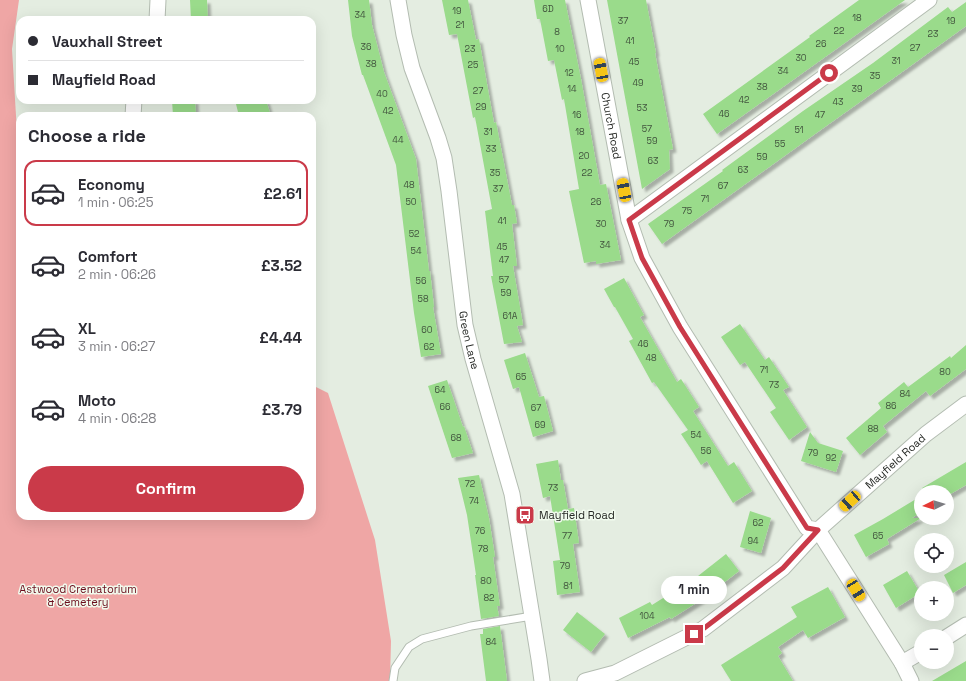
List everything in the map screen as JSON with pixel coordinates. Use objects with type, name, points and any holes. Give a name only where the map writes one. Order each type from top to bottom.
[{"type":"street","points":[[157,16],[158,0]]},
{"type":"street","name":"Green Lane","points":[[398,0],[404,36],[412,68],[444,158],[465,325],[473,359],[512,494],[542,681]]},
{"type":"street","name":"Church Road","points":[[588,0],[629,220],[642,258],[680,327],[807,528],[818,530]]},
{"type":"street","points":[[629,220],[929,0]]},
{"type":"street","name":"Mayfield Road","points":[[585,681],[616,677],[703,629],[783,568],[818,530],[926,434],[966,404]]},
{"type":"street","points":[[818,530],[902,663],[911,681]]},
{"type":"street","points":[[954,633],[966,625]]},
{"type":"street","points":[[902,663],[914,656]]},
{"type":"lane","points":[[393,681],[395,668],[409,647],[422,638],[471,626],[532,616]]},
{"type":"green space","name":"Astwood Crematorium & Cemetery","points":[[0,0],[19,0],[12,49],[16,116],[16,520],[316,520],[316,387],[328,393],[375,540],[391,641],[390,681],[0,681]]},
{"type":"building","points":[[190,0],[207,0],[208,16],[191,16]]},
{"type":"building","points":[[348,0],[369,0],[372,25],[384,72],[416,159],[433,307],[441,354],[421,357],[414,313],[396,165],[362,75],[352,36]]},
{"type":"building","points":[[442,0],[468,0],[476,40],[479,39],[494,123],[496,122],[512,205],[514,205],[517,223],[512,224],[517,266],[513,266],[523,325],[517,326],[522,342],[504,344],[491,276],[493,276],[485,211],[492,209],[475,117],[473,118],[457,34],[449,35]]},
{"type":"building","points":[[534,0],[565,0],[600,185],[606,184],[621,260],[596,264],[596,261],[584,263],[569,191],[579,189],[564,99],[562,100],[554,60],[548,61],[540,19],[537,19]]},
{"type":"building","points":[[607,0],[646,0],[656,53],[673,149],[669,150],[670,169],[642,189]]},
{"type":"building","points":[[859,0],[905,0],[717,134],[703,114]]},
{"type":"building","points":[[966,2],[966,26],[662,244],[648,224],[723,171],[722,170],[803,111],[873,63],[948,7],[952,12]]},
{"type":"building","points":[[172,104],[195,104],[196,112],[173,112]]},
{"type":"building","points":[[236,104],[267,104],[270,112],[238,112]]},
{"type":"building","points":[[624,278],[644,315],[640,317],[677,382],[681,379],[699,407],[693,411],[728,466],[734,462],[752,491],[733,503],[707,461],[701,465],[681,434],[688,430],[654,382],[652,383],[629,341],[633,339],[604,289]]},
{"type":"building","points":[[740,324],[765,360],[769,357],[789,387],[783,390],[807,427],[789,440],[770,412],[776,408],[745,362],[740,365],[721,337]]},
{"type":"building","points":[[966,345],[966,369],[930,396],[926,391],[883,426],[887,432],[860,455],[846,438],[881,408],[878,403],[904,382],[908,387],[950,356],[951,358]]},
{"type":"building","points":[[525,353],[539,397],[544,396],[553,431],[533,437],[519,387],[513,389],[504,360]]},
{"type":"building","points":[[447,380],[473,453],[452,458],[428,386]]},
{"type":"building","points":[[810,432],[818,443],[843,451],[836,472],[801,461]]},
{"type":"building","points":[[558,460],[568,509],[574,508],[579,543],[573,544],[580,592],[557,595],[553,561],[560,560],[550,496],[543,498],[536,464]]},
{"type":"building","points":[[966,462],[966,485],[954,492],[954,485],[927,485]]},
{"type":"building","points":[[479,475],[489,518],[500,606],[497,606],[499,616],[481,619],[467,515],[458,478]]},
{"type":"building","points":[[914,500],[914,517],[912,518],[914,518],[914,522],[887,539],[889,544],[866,557],[854,535]]},
{"type":"building","points":[[750,511],[771,518],[761,553],[740,547]]},
{"type":"building","points":[[726,554],[739,571],[704,598],[671,619],[670,617],[628,638],[619,618],[650,602],[652,605],[698,576]]},
{"type":"building","points":[[966,562],[966,585],[954,592],[954,581],[947,581],[944,575],[947,573],[954,573],[954,569]]},
{"type":"building","points":[[907,571],[914,583],[914,597],[896,608],[883,585]]},
{"type":"building","points":[[828,587],[845,617],[808,638],[803,630],[778,647],[782,653],[778,656],[793,681],[731,681],[721,665],[797,617],[791,607]]},
{"type":"building","points":[[577,612],[605,634],[591,652],[563,630]]},
{"type":"building","points":[[500,626],[507,681],[486,681],[480,634],[483,634],[483,629]]},
{"type":"building","points":[[966,661],[966,681],[932,681],[954,669]]},
{"type":"place","name":"Mayfield Road","points":[[525,515]]},
{"type":"route","points":[[694,634],[703,629],[783,568],[818,530],[807,528],[680,327],[642,258],[629,220],[829,73]]}]
